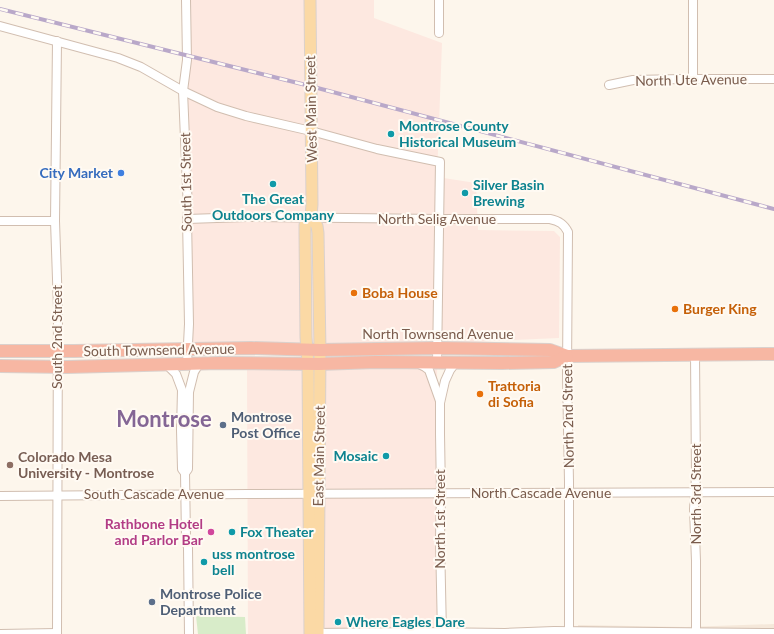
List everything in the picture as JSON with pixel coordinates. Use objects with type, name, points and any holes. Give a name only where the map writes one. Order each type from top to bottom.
[{"type":"highway","name":"South Townsend Avenue","points":[[0,351],[188,350],[251,348],[314,350]]},
{"type":"highway","name":"North Townsend Avenue","points":[[314,350],[437,348],[550,350],[567,356],[774,354]]},
{"type":"highway","name":"North Townsend Avenue","points":[[314,364],[376,362],[437,364],[456,362],[554,362],[567,356]]},
{"type":"highway","name":"South Townsend Avenue","points":[[0,366],[314,364]]},
{"type":"main road","name":"West Main Street","points":[[310,0],[312,204],[311,217],[305,226],[306,337],[314,350]]},
{"type":"main road","name":"East Main Street","points":[[314,350],[314,634]]},
{"type":"street","name":"South 1st Street","points":[[185,473],[188,468],[189,392],[193,364],[188,350],[188,211],[183,91],[187,60],[186,0]]},
{"type":"street","points":[[439,0],[439,33]]},
{"type":"street","points":[[693,0],[693,79]]},
{"type":"street","points":[[0,26],[118,58],[142,67],[183,91],[217,107],[246,116],[311,131],[377,149],[440,162],[437,364]]},
{"type":"street","name":"South 2nd Street","points":[[57,41],[55,221],[58,351],[57,634]]},
{"type":"street","name":"North Ute Avenue","points":[[609,85],[633,80],[774,79]]},
{"type":"street","name":"North Selig Avenue","points":[[187,220],[247,217],[311,217],[550,219],[562,223]]},
{"type":"street","points":[[0,221],[55,221]]},
{"type":"street","name":"North 2nd Street","points":[[562,223],[568,232],[567,356],[569,633]]},
{"type":"street","name":"North 3rd Street","points":[[695,354],[696,633]]},
{"type":"street","name":"North 1st Street","points":[[442,633],[440,403],[445,381],[456,362]]},
{"type":"street","name":"North 1st Street","points":[[415,363],[430,370],[440,403]]},
{"type":"street","name":"South 1st Street","points":[[166,364],[176,374],[181,386],[182,469],[185,473],[186,538],[188,548],[189,634]]},
{"type":"street","name":"North Cascade Avenue","points":[[314,494],[774,492]]},
{"type":"street","name":"South Cascade Avenue","points":[[0,496],[314,494]]},
{"type":"street","points":[[314,634],[774,633]]},
{"type":"street","points":[[0,634],[57,634]]},
{"type":"shaded area","points":[[187,0],[374,0],[374,18],[442,43],[437,177],[476,183],[478,230],[554,231],[560,237],[559,338],[430,344],[188,350],[183,91]]},
{"type":"shaded area","points":[[247,364],[437,364],[439,634],[248,634]]},
{"type":"shaded area","points":[[774,624],[774,634],[578,634],[578,625],[686,627]]},
{"type":"green space","points":[[196,616],[245,617],[246,634],[198,634]]},
{"type":"railway","points":[[0,9],[310,86],[774,209]]},
{"type":"place","name":"Montrose County Historical Museum","points":[[391,134]]},
{"type":"place","name":"City Market","points":[[121,173]]},
{"type":"place","name":"The Great Outdoors Company","points":[[273,184]]},
{"type":"place","name":"Silver Basin Brewing","points":[[465,193]]},
{"type":"place","name":"Boba House","points":[[354,293]]},
{"type":"place","name":"Burger King","points":[[675,309]]},
{"type":"place","name":"Trattoria di Sofia","points":[[480,394]]},
{"type":"place","name":"Montrose Post Office","points":[[223,425]]},
{"type":"place","name":"Mosaic","points":[[386,456]]},
{"type":"place","name":"Colorado Mesa University - Montrose","points":[[10,465]]},
{"type":"place","name":"Rathbone Hotel and Parlor Bar","points":[[211,532]]},
{"type":"place","name":"Fox Theater","points":[[232,532]]},
{"type":"place","name":"uss montrose bell","points":[[204,562]]},
{"type":"place","name":"Montrose Police Department","points":[[152,602]]},
{"type":"place","name":"Where Eagles Dare","points":[[338,622]]},
{"type":"district","name":"Montrose","points":[[164,419]]}]
